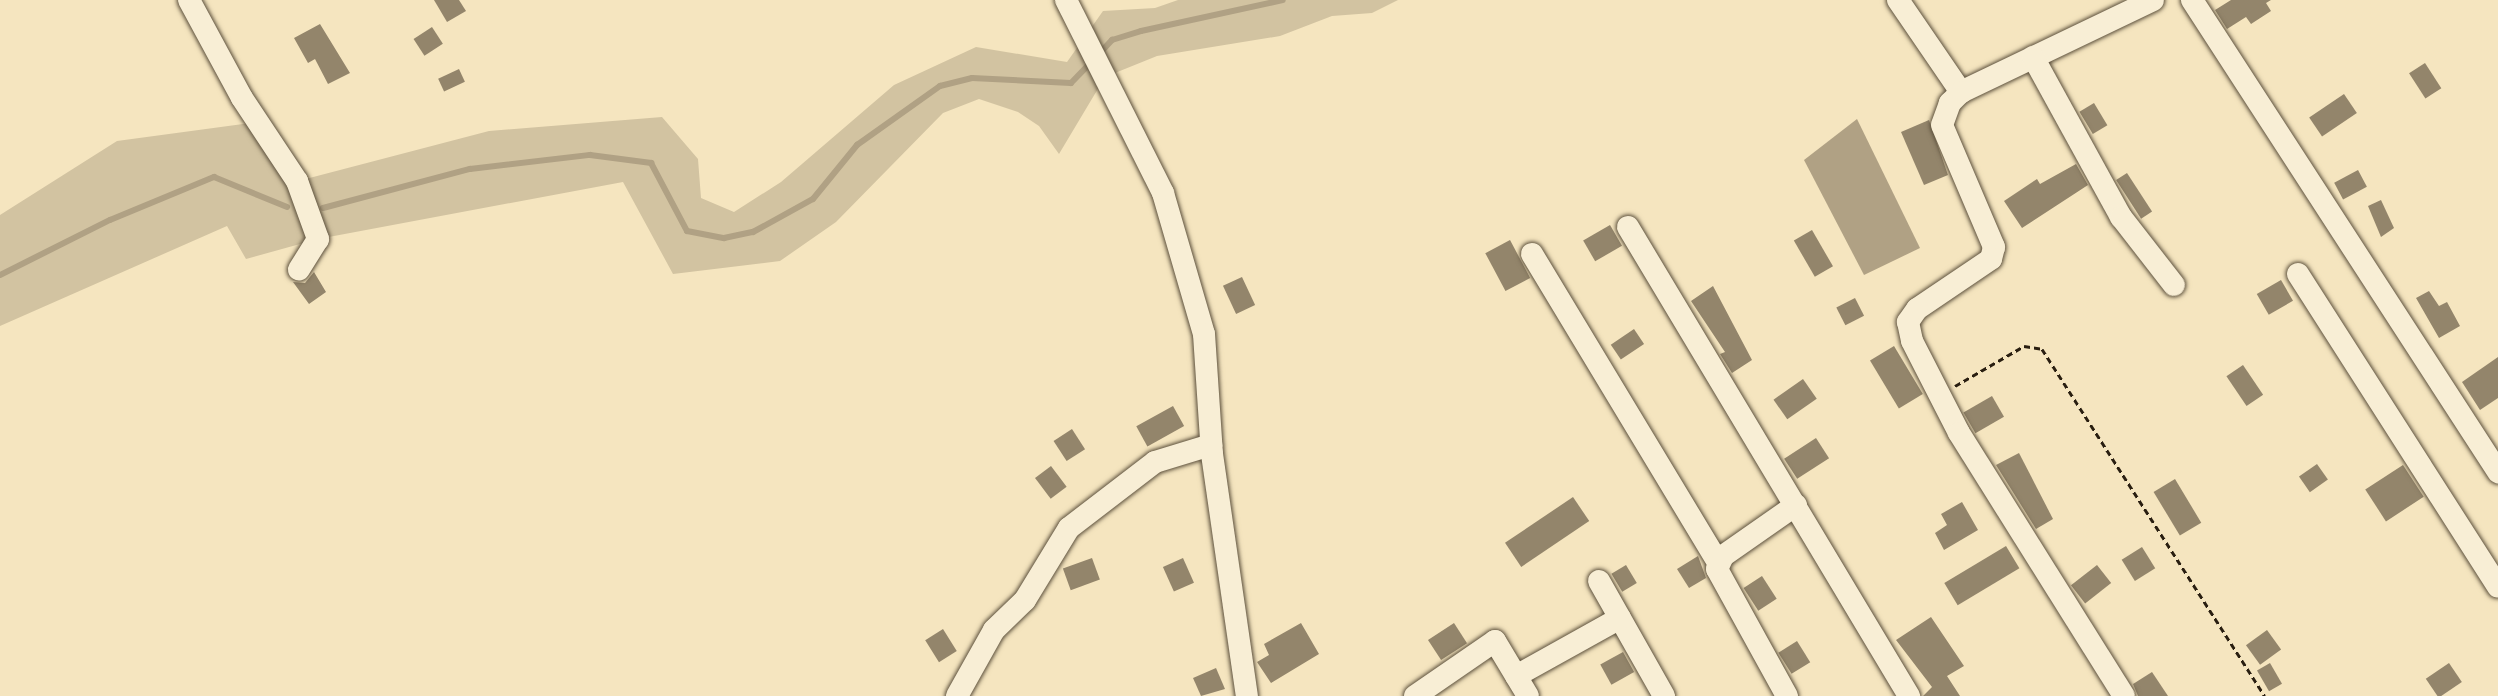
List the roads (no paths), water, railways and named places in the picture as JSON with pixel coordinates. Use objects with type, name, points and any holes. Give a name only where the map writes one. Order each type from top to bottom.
[{"type":"street","points":[[189,0],[242,98],[297,181],[318,239],[299,270]]},
{"type":"street","points":[[1066,0],[1163,193],[1204,334],[1211,445],[1247,696]]},
{"type":"street","points":[[1898,0],[1961,92]]},
{"type":"street","points":[[2124,696],[1940,395],[1908,322],[1928,297],[1991,259],[1994,247],[1942,125],[1950,103],[1961,92],[2153,0]]},
{"type":"street","points":[[2192,0],[2498,472]]},
{"type":"street","points":[[2033,57],[2121,217],[2174,285]]},
{"type":"street","points":[[1628,227],[1909,696]]},
{"type":"street","points":[[1532,254],[1718,562],[1787,696]]},
{"type":"street","points":[[2298,274],[2498,587]]},
{"type":"street","points":[[957,696],[994,630],[1025,600],[1069,528],[1155,462],[1211,445]]},
{"type":"street","points":[[1718,562],[1796,505]]},
{"type":"street","points":[[1599,581],[1664,696]]},
{"type":"street","points":[[1516,676],[1620,618]]},
{"type":"street","points":[[1415,696],[1495,641],[1528,696]]},
{"type":"waterway","points":[[1098,55],[1112,40],[1141,31],[1283,0]]},
{"type":"waterway","points":[[323,208],[470,169],[590,155],[651,163],[687,231],[724,238],[753,232],[813,199],[857,145],[940,86],[972,78],[1071,83],[1090,63]]},
{"type":"waterway","points":[[0,275],[110,220],[214,177],[287,207]]}]
